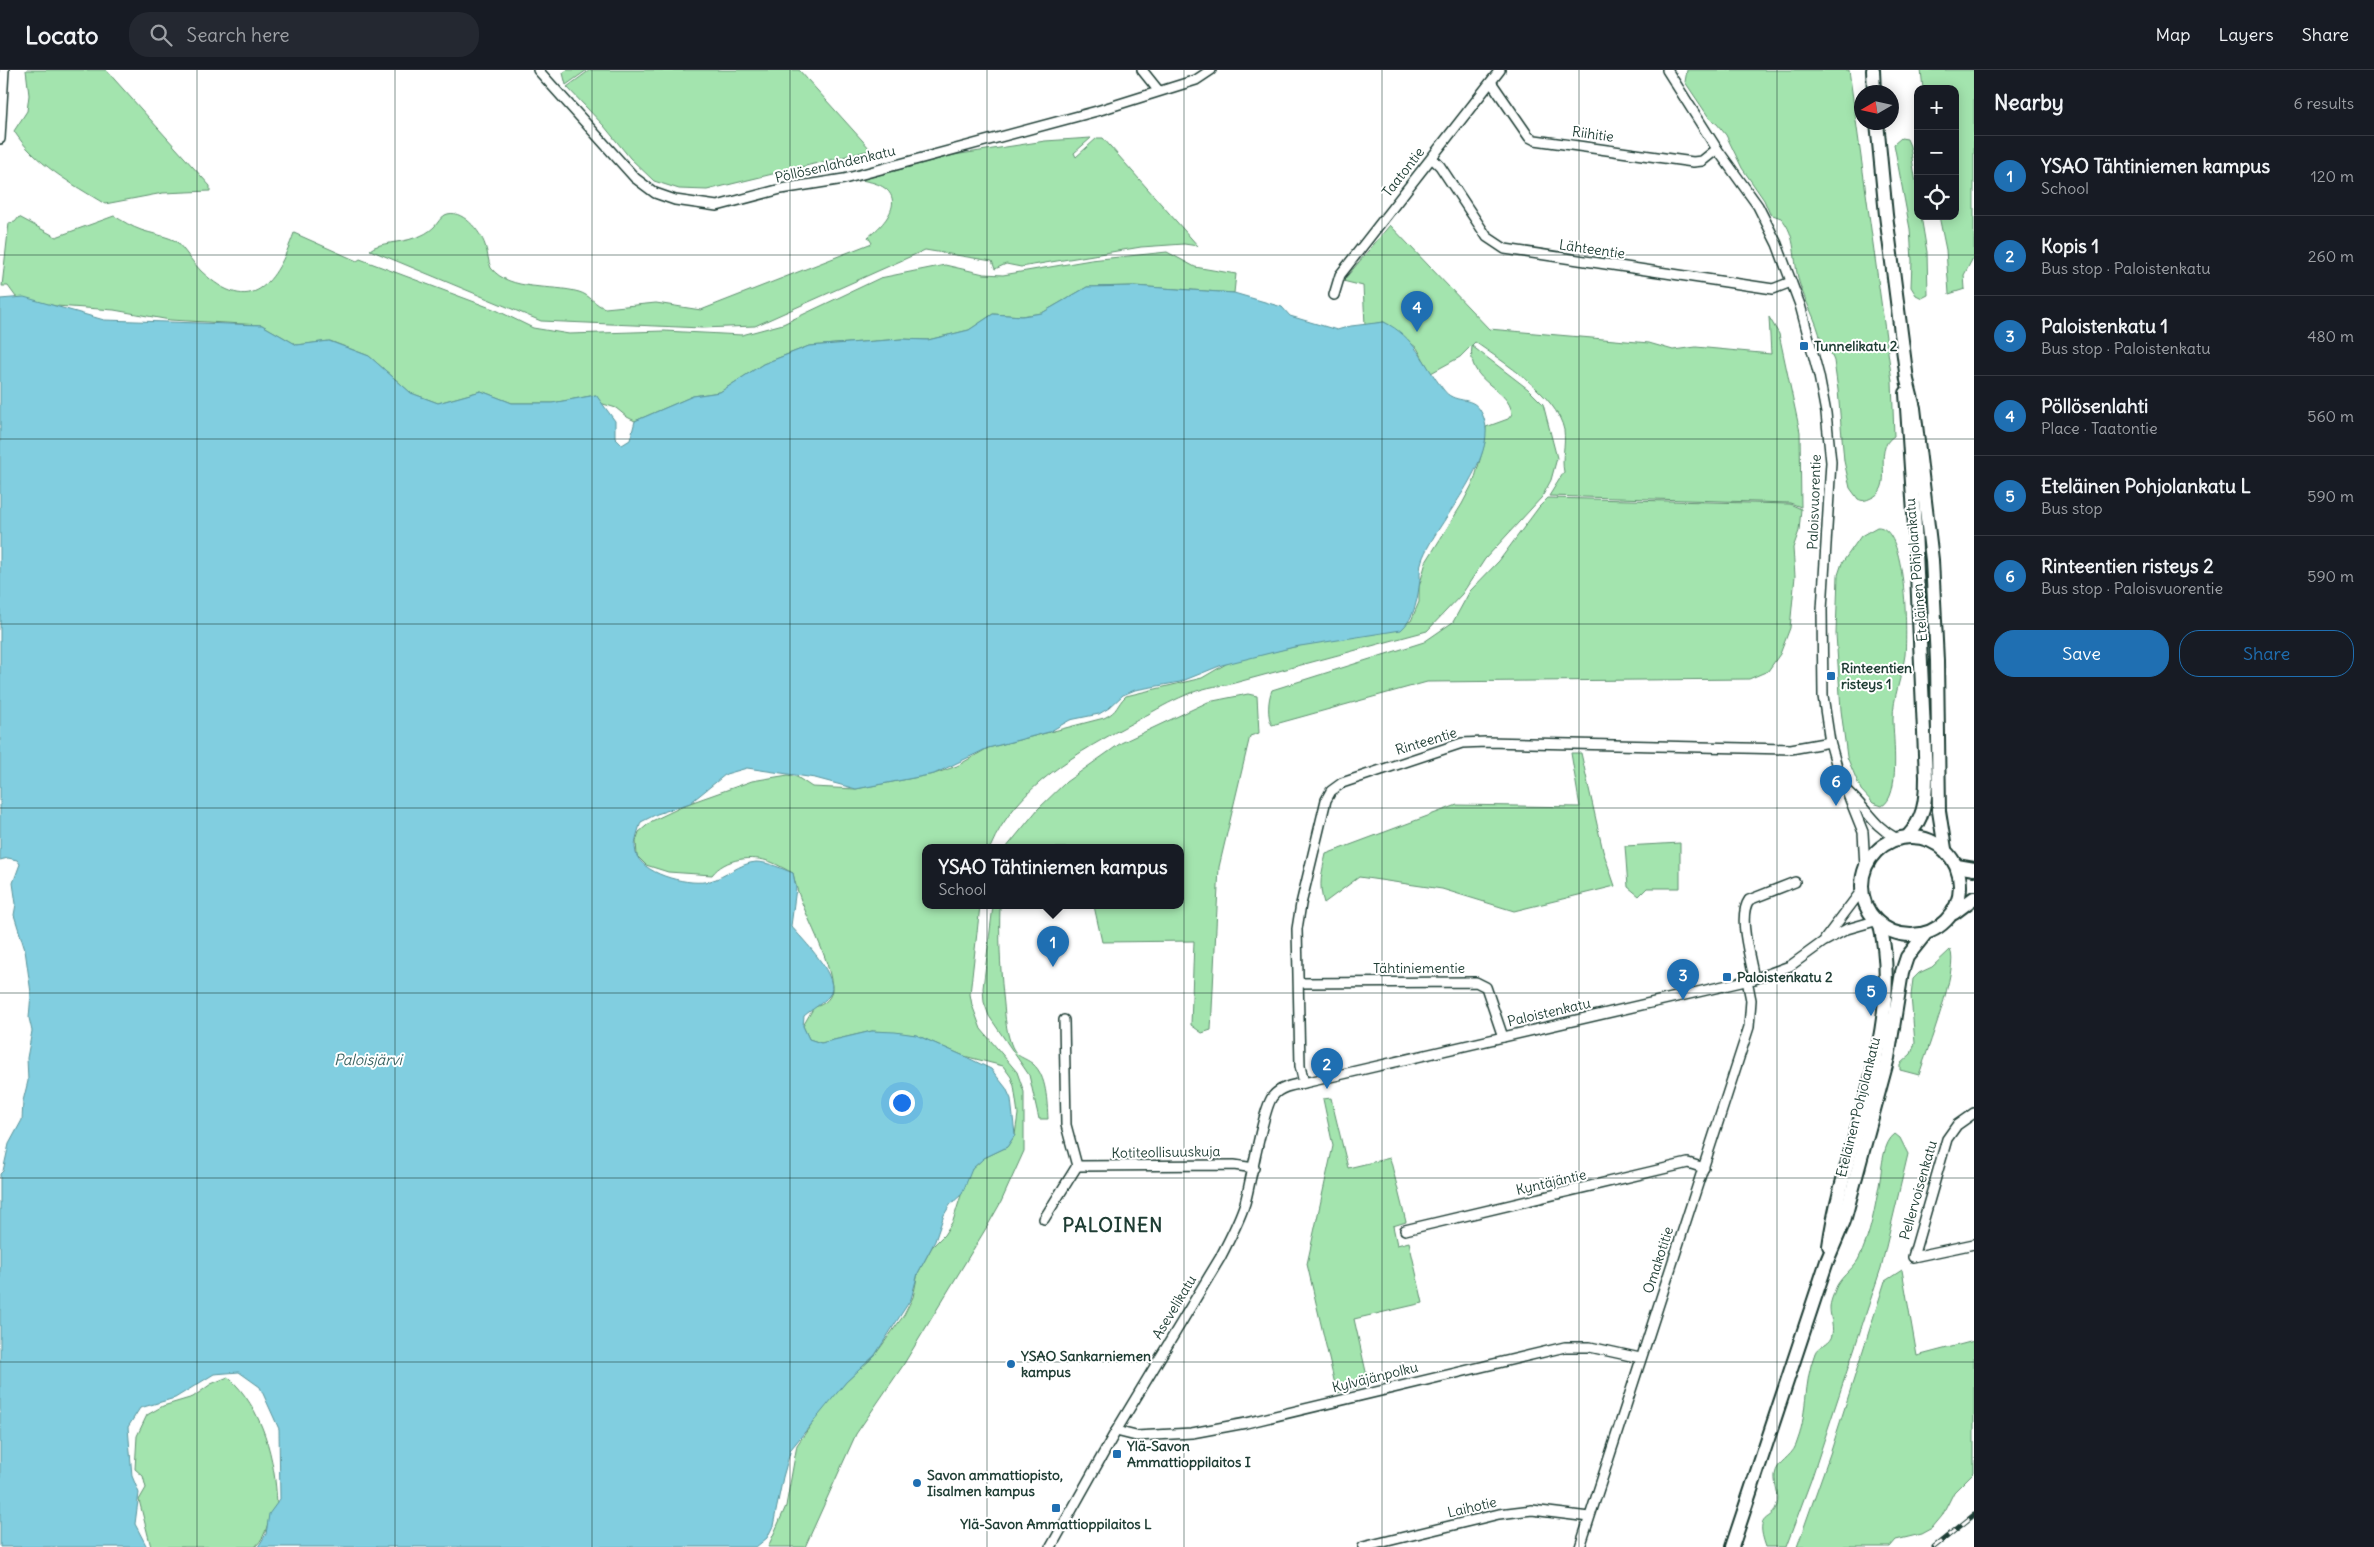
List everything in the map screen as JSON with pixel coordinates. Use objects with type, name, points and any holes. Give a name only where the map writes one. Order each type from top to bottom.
[{"type":"main road","points":[[1873,70],[1874,85]]},
{"type":"main road","name":"Eteläinen Pohjolankatu","points":[[1878,130],[1907,380],[1914,408],[1932,560],[1937,661],[1939,812],[1945,849]]},
{"type":"main road","name":"Eteläinen Pohjolankatu","points":[[1902,838],[1916,827],[1924,810],[1926,786],[1915,528],[1906,406],[1907,380]]},
{"type":"main road","points":[[1952,915],[1958,902],[1960,890],[1958,866],[1945,849],[1928,840],[1902,838],[1876,851],[1865,868],[1862,890],[1865,903],[1878,923],[1900,934],[1926,933],[1940,927],[1974,898]]},
{"type":"main road","points":[[1958,866],[1974,869]]},
{"type":"main road","name":"Eteläinen Pohjolankatu","points":[[1826,1261],[1832,1218],[1870,1081],[1879,1039],[1887,975],[1886,955],[1878,923]]},
{"type":"main road","name":"Eteläinen Pohjolankatu","points":[[1732,1547],[1826,1261],[1844,1221],[1888,1058],[1902,972],[1907,957],[1926,933]]},
{"type":"street","points":[[0,139],[4,70]]},
{"type":"street","name":"Pöllösenlahdenkatu","points":[[538,70],[634,178],[655,193],[675,200],[717,206],[781,190],[844,179],[1097,111],[1158,90],[1196,80],[1211,70]]},
{"type":"street","points":[[1142,70],[1158,90]]},
{"type":"street","name":"Taatontie","points":[[1334,295],[1340,275],[1500,70]]},
{"type":"street","name":"Paloisvuorentie","points":[[1667,70],[1717,149],[1758,206],[1777,244],[1800,305],[1819,376],[1826,413],[1831,462],[1821,645],[1823,696],[1830,742],[1837,767],[1863,832],[1865,868]]},
{"type":"street","name":"Riihitie","points":[[1491,82],[1529,137],[1535,140],[1693,162],[1702,161],[1717,149]]},
{"type":"street","name":"Lähteentie","points":[[1432,158],[1440,166],[1487,237],[1505,249],[1773,289],[1791,282]]},
{"type":"street","name":"Rinteentie","points":[[1304,1082],[1300,1066],[1298,929],[1301,904],[1326,800],[1331,791],[1342,783],[1462,743],[1791,749],[1830,742]]},
{"type":"street","name":"Paloisvuorentie","points":[[1848,792],[1858,801],[1875,824],[1902,838]]},
{"type":"street","name":"Omakotitie","points":[[1580,1547],[1749,1027],[1751,980],[1743,917],[1745,906],[1749,900],[1795,882]]},
{"type":"street","name":"Paloistenkatu","points":[[1823,942],[1862,890]]},
{"type":"street","name":"Paloistenkatu","points":[[1274,1095],[1289,1086],[1304,1082],[1751,980],[1790,966],[1823,942],[1847,929],[1878,923]]},
{"type":"street","name":"Tähtiniementie","points":[[1299,983],[1476,982],[1486,987],[1503,1037]]},
{"type":"street","points":[[1044,1219],[1077,1166],[1066,1125],[1064,1020]]},
{"type":"street","name":"Asevelikatu","points":[[1051,1547],[1116,1432],[1220,1258],[1240,1218],[1254,1168],[1266,1109],[1274,1095]]},
{"type":"street","name":"Pellervoisenkatu","points":[[1974,1113],[1957,1125],[1947,1139],[1913,1257],[1974,1244]]},
{"type":"street","name":"Kyntäjäntie","points":[[1405,1230],[1688,1163],[1704,1168]]},
{"type":"street","name":"Kotiteollisuuskuja","points":[[1077,1166],[1234,1165],[1254,1168]]},
{"type":"street","name":"Kylväjänpolku","points":[[1116,1432],[1136,1436],[1201,1431],[1246,1423],[1565,1347],[1590,1347],[1640,1358]]},
{"type":"street","name":"Laihotie","points":[[1363,1547],[1515,1512],[1551,1511],[1589,1518]]},
{"type":"green space","points":[[26,70],[106,70],[210,186],[210,191],[163,193],[105,204],[67,181],[32,153],[14,131],[27,111],[29,95]]},
{"type":"green space","points":[[567,70],[587,70],[566,85],[563,73]]},
{"type":"green space","points":[[590,70],[799,70],[871,150],[707,190],[679,189],[654,181],[630,158],[604,126],[567,87]]},
{"type":"green space","points":[[1687,70],[1849,70],[1854,106],[1854,130],[1857,130],[1892,381],[1894,436],[1887,443],[1884,451],[1882,487],[1877,494],[1869,499],[1858,499],[1850,488],[1844,461],[1834,361],[1828,346],[1821,341],[1799,282],[1790,232],[1781,218],[1770,214],[1764,200],[1742,168],[1726,135],[1710,119],[1685,82]]},
{"type":"green space","points":[[1921,70],[1974,70],[1974,256],[1964,275],[1965,289],[1949,294],[1946,250],[1940,220],[1959,220],[1959,85],[1923,85]]},
{"type":"green space","points":[[1091,138],[1074,153],[1076,157],[1097,138],[1103,138],[1198,246],[1184,244],[1141,247],[1021,267],[1006,264],[995,269],[992,261],[925,250],[755,326],[702,328],[541,321],[370,250],[379,245],[409,240],[425,234],[445,215],[457,214],[470,222],[483,240],[491,268],[499,276],[509,281],[579,292],[605,308],[656,303],[701,310],[872,243],[868,237],[886,219],[891,210],[891,195],[885,188],[875,183],[860,180],[954,155],[1045,141]]},
{"type":"green space","points":[[1901,138],[1907,139],[1910,146],[1914,170],[1914,220],[1922,220],[1927,252],[1928,295],[1922,298],[1916,295],[1911,287],[1910,229],[1894,144]]},
{"type":"green space","points":[[114,216],[138,229],[170,238],[177,242],[201,271],[219,285],[235,292],[248,293],[260,289],[270,280],[279,267],[294,233],[357,261],[360,259],[496,310],[533,328],[569,334],[664,331],[742,335],[783,324],[880,278],[945,265],[984,274],[1003,275],[1091,260],[1167,252],[1195,267],[1236,274],[1234,293],[1134,286],[1087,287],[1042,313],[1022,316],[993,314],[969,330],[928,340],[902,339],[809,346],[763,364],[720,392],[693,396],[635,421],[616,408],[600,403],[596,395],[552,403],[512,403],[481,391],[438,403],[411,393],[369,356],[330,341],[297,345],[262,325],[170,320],[114,310],[56,306],[16,297],[8,286],[2,286],[9,223],[15,222],[19,217],[56,237]]},
{"type":"green space","points":[[1390,225],[1489,329],[1649,343],[1673,350],[1696,347],[1771,354],[1769,317],[1779,334],[1800,432],[1801,507],[1790,503],[1549,496],[1564,472],[1564,430],[1551,404],[1540,392],[1514,369],[1475,342],[1460,357],[1431,373],[1417,348],[1384,322],[1365,325],[1363,286],[1343,281]]},
{"type":"green space","points":[[1472,346],[1528,389],[1543,404],[1557,458],[1551,480],[1542,497],[1485,559],[1462,594],[1427,631],[1191,693],[1093,745],[1052,772],[1016,806],[1001,826],[992,844],[922,844],[922,909],[980,909],[970,994],[972,1005],[981,1029],[1017,1072],[1024,1092],[1024,1151],[1001,1202],[988,1225],[902,1367],[856,1434],[805,1547],[768,1547],[786,1506],[797,1445],[825,1405],[875,1355],[904,1315],[913,1297],[918,1273],[932,1247],[944,1235],[953,1221],[966,1179],[972,1169],[984,1158],[1007,1147],[1015,1135],[1018,1114],[1014,1086],[1011,1077],[1003,1066],[964,1056],[916,1035],[872,1031],[821,1043],[809,1039],[803,1026],[814,1007],[825,1002],[830,997],[832,986],[825,957],[801,901],[793,873],[771,862],[756,859],[739,859],[717,869],[712,875],[668,872],[646,865],[637,856],[636,841],[639,832],[652,821],[690,803],[752,781],[788,775],[797,777],[812,787],[856,789],[934,774],[957,766],[988,748],[1104,718],[1115,710],[1126,696],[1202,678],[1231,661],[1411,621],[1419,602],[1419,587],[1426,562],[1474,481],[1485,442],[1486,427],[1508,419],[1512,414],[1504,397],[1481,377],[1475,369],[1472,359]]},
{"type":"green space","points":[[1548,498],[1790,504],[1801,509],[1799,531],[1793,548],[1795,576],[1790,628],[1780,654],[1768,671],[1749,679],[1427,682],[1272,725],[1269,717],[1269,708],[1272,690],[1424,642],[1453,622],[1470,591],[1499,561],[1539,507]]},
{"type":"green space","points":[[1877,527],[1887,531],[1894,543],[1900,561],[1906,626],[1905,655],[1893,711],[1894,779],[1888,800],[1882,806],[1873,803],[1861,790],[1847,757],[1841,710],[1836,634],[1838,575],[1842,563],[1861,536]]},
{"type":"green space","points":[[1248,694],[1257,696],[1259,733],[1250,736],[1219,867],[1211,1030],[1202,1033],[1191,1025],[1194,941],[1102,942],[1095,909],[1184,909],[1184,844],[1009,844],[1038,809],[1066,782],[1121,743],[1208,702]]},
{"type":"green space","points":[[1571,753],[1581,753],[1603,851],[1615,886],[1514,911],[1442,889],[1359,877],[1324,903],[1321,884],[1326,854],[1457,805],[1580,807]]},
{"type":"green space","points":[[1680,843],[1680,888],[1647,888],[1639,896],[1628,887],[1625,846]]},
{"type":"green space","points":[[993,909],[1000,909],[1001,972],[1009,1038],[1020,1057],[1033,1064],[1041,1075],[1044,1082],[1048,1119],[1039,1119],[1029,1075],[989,1016],[984,1002],[983,988]]},
{"type":"green space","points":[[1950,950],[1952,959],[1946,991],[1919,1075],[1900,1070],[1900,1064],[1911,1054],[1915,1043],[1911,996],[1913,979],[1919,973],[1932,967]]},
{"type":"green space","points":[[1331,1098],[1348,1168],[1390,1158],[1406,1222],[1393,1226],[1397,1245],[1409,1242],[1423,1303],[1354,1319],[1369,1385],[1337,1393],[1307,1264],[1333,1146],[1323,1099]]},
{"type":"green space","points":[[1895,1134],[1900,1138],[1908,1154],[1881,1268],[1811,1480],[1786,1547],[1766,1547],[1762,1528],[1765,1519],[1772,1514],[1777,1505],[1776,1470],[1794,1449],[1800,1434],[1811,1364],[1816,1350],[1831,1338],[1830,1308],[1832,1299],[1839,1282],[1858,1260],[1866,1241],[1874,1211],[1884,1155],[1888,1143]]},
{"type":"green space","points":[[1902,1270],[1917,1356],[1974,1341],[1974,1472],[1954,1492],[1942,1516],[1932,1528],[1921,1534],[1896,1540],[1890,1547],[1797,1547],[1831,1451],[1885,1281]]},
{"type":"green space","points":[[228,1377],[250,1404],[265,1435],[270,1452],[277,1504],[263,1536],[255,1547],[151,1547],[139,1500],[146,1488],[143,1476],[135,1469],[137,1436],[147,1415],[163,1406],[193,1397],[211,1384]]},
{"type":"water","name":"Paloisjärvi","points":[[1134,286],[1234,293],[1282,307],[1290,316],[1337,330],[1351,326],[1384,322],[1395,328],[1418,351],[1447,394],[1476,405],[1480,410],[1486,427],[1484,446],[1477,466],[1422,560],[1415,607],[1410,620],[1401,630],[1294,647],[1222,665],[1180,682],[1135,690],[1123,695],[1109,708],[1099,714],[1070,720],[1049,732],[988,748],[934,774],[856,789],[815,778],[747,768],[726,774],[690,803],[657,814],[641,822],[635,843],[637,856],[650,869],[670,878],[692,882],[710,881],[744,865],[756,862],[770,864],[793,873],[796,888],[791,926],[812,949],[826,970],[831,980],[832,989],[827,999],[804,1016],[803,1026],[809,1039],[821,1043],[872,1031],[916,1035],[991,1069],[1006,1088],[1011,1099],[1015,1135],[1007,1147],[984,1158],[972,1169],[962,1194],[950,1205],[944,1215],[935,1241],[918,1273],[911,1299],[875,1355],[846,1382],[791,1449],[773,1526],[767,1538],[756,1547],[258,1547],[266,1534],[269,1514],[280,1499],[279,1429],[260,1387],[239,1372],[214,1374],[175,1398],[140,1408],[128,1427],[132,1476],[139,1493],[135,1524],[147,1547],[0,1547],[0,1174],[3,1171],[9,1144],[22,1120],[23,1101],[28,1081],[27,1058],[32,1031],[29,1018],[31,993],[25,950],[14,915],[16,904],[13,883],[20,864],[17,860],[8,858],[0,860],[0,299],[24,297],[104,320],[262,325],[297,345],[329,341],[369,356],[411,393],[438,403],[481,391],[512,403],[552,403],[596,395],[615,421],[615,438],[622,445],[630,440],[635,421],[693,396],[720,392],[763,364],[809,346],[902,339],[928,340],[969,330],[993,314],[1022,316],[1042,313],[1087,287]]},
{"type":"railway","points":[[1934,1547],[1974,1515]]},
{"type":"place","name":"Pöllösenlahti","points":[[1417,332]]},
{"type":"place","name":"Tunnelikatu 2","points":[[1804,346]]},
{"type":"place","name":"Rinteentien risteys 1","points":[[1831,676]]},
{"type":"place","name":"Rinteentien risteys 2","points":[[1836,806]]},
{"type":"place","name":"YSAO Tähtiniemen kampus","points":[[1053,967]]},
{"type":"place","name":"Paloistenkatu 2","points":[[1727,977]]},
{"type":"place","name":"Paloistenkatu 1","points":[[1683,1000]]},
{"type":"place","name":"Eteläinen Pohjolankatu L","points":[[1871,1016]]},
{"type":"place","name":"Kopis 1","points":[[1327,1089]]},
{"type":"place","name":"YSAO Sankarniemen kampus","points":[[1011,1364]]},
{"type":"place","name":"Ylä-Savon Ammattioppilaitos I","points":[[1117,1454]]},
{"type":"place","name":"Savon ammattiopisto, Iisalmen kampus","points":[[917,1483]]},
{"type":"place","name":"Ylä-Savon Ammattioppilaitos L","points":[[1056,1508]]},
{"type":"district","name":"PALOINEN","points":[[1113,1225]]}]
